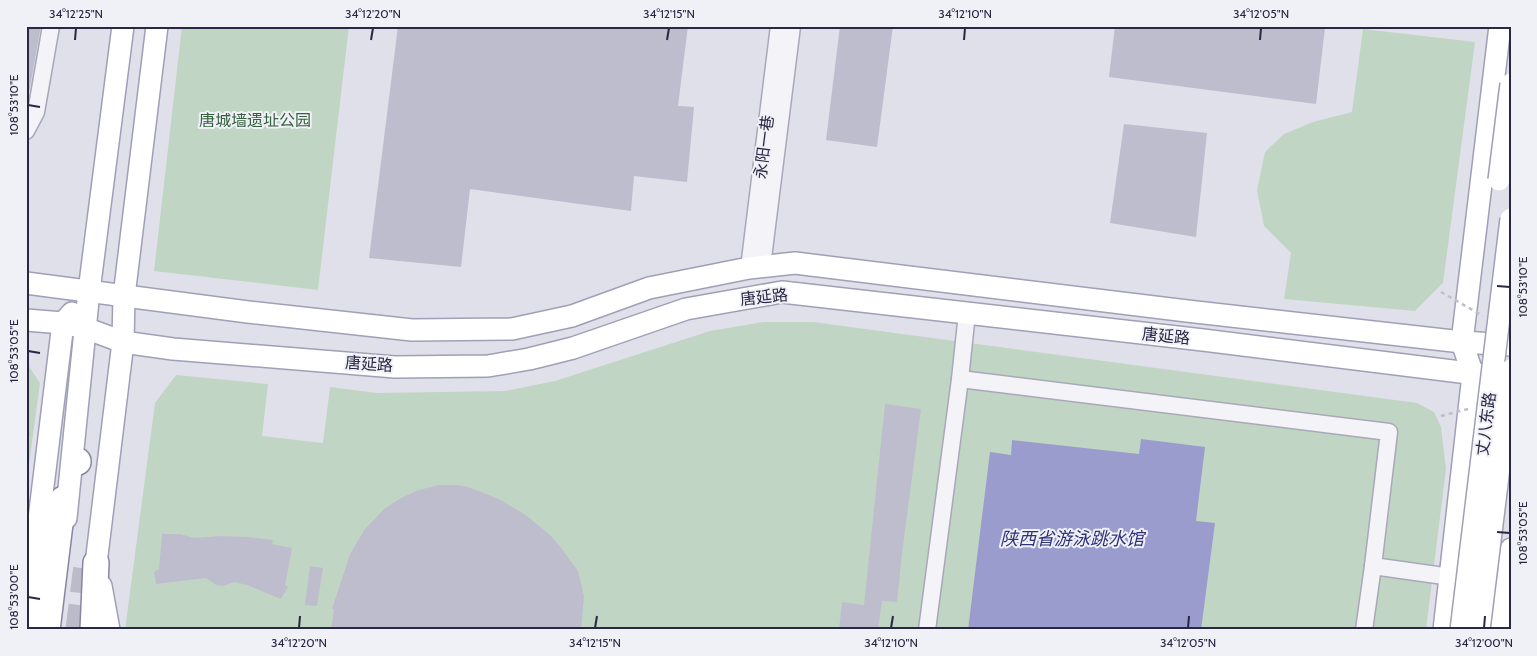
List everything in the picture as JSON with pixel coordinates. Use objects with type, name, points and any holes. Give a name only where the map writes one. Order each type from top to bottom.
[{"type":"highway","points":[[47,630],[63,499]]},
{"type":"highway","points":[[92,630],[96,563]]},
{"type":"main road","points":[[55,630],[89,291],[123,26]]},
{"type":"main road","points":[[88,630],[123,342],[124,296],[158,26]]},
{"type":"main road","points":[[1462,342],[1500,26]]},
{"type":"main road","points":[[1474,251],[1500,180],[1511,84]]},
{"type":"main road","name":"丈八东路","points":[[1461,630],[1511,219]]},
{"type":"main road","name":"唐延路","points":[[26,283],[248,312],[412,330],[512,329],[572,316],[649,288],[756,267],[795,263],[1186,311],[1462,342],[1511,345]]},
{"type":"main road","points":[[26,625],[29,574],[63,323],[89,291]]},
{"type":"main road","name":"唐延路","points":[[26,320],[63,323],[85,328],[123,342],[173,349],[394,367],[488,366],[529,359],[573,348],[686,309],[782,292],[1203,340],[1511,378]]},
{"type":"main road","name":"丈八东路","points":[[1444,630],[1473,374],[1462,342]]},
{"type":"main road","name":"丈八东路","points":[[1480,630],[1511,370]]},
{"type":"main road","points":[[1501,630],[1511,549]]},
{"type":"main road","points":[[96,563],[110,630]]},
{"type":"street","points":[[26,131],[36,112],[51,26]]},
{"type":"street","name":"永阳一巷","points":[[756,267],[779,26]]},
{"type":"street","name":"永阳一巷","points":[[756,267],[792,26]]},
{"type":"street","points":[[927,630],[967,313]]},
{"type":"street","points":[[960,379],[1389,432],[1364,630]]},
{"type":"street","points":[[1373,566],[1451,577]]},
{"type":"path","points":[[1441,292],[1485,316]]},
{"type":"path","points":[[1441,416],[1475,407]]},
{"type":"green space","name":"唐城墙遗址公园","points":[[182,26],[349,26],[318,290],[154,271]]},
{"type":"green space","points":[[1363,29],[1475,42],[1443,283],[1415,311],[1284,299],[1291,253],[1264,226],[1257,190],[1265,152],[1284,134],[1313,122],[1352,112]]},
{"type":"green space","points":[[763,322],[813,322],[1417,403],[1434,412],[1441,427],[1446,469],[1426,630],[125,630],[155,403],[176,375],[268,384],[262,436],[323,443],[330,387],[377,393],[505,391],[555,381],[710,331]]},
{"type":"green space","points":[[26,362],[40,383],[26,487]]},
{"type":"water","name":"陕西省游泳跳水馆","points":[[1141,439],[1205,447],[1196,521],[1215,523],[1201,630],[968,630],[990,452],[1011,455],[1012,440],[1139,454]]},
{"type":"building","points":[[26,26],[41,26],[26,109]]},
{"type":"building","points":[[398,26],[688,26],[678,106],[694,107],[687,182],[634,176],[631,211],[470,189],[461,267],[369,258]]},
{"type":"building","points":[[840,26],[893,26],[877,147],[826,140]]},
{"type":"building","points":[[1115,26],[1310,26],[1325,28],[1316,104],[1109,77]]},
{"type":"building","points":[[1124,124],[1207,133],[1196,237],[1110,223]]},
{"type":"building","points":[[885,404],[921,409],[897,602],[882,601],[878,630],[839,630],[842,602],[864,605]]},
{"type":"building","points":[[439,485],[468,487],[499,499],[527,516],[551,536],[578,571],[584,596],[581,630],[331,630],[334,609],[332,609],[350,554],[365,529],[384,509],[401,498],[419,490]]},
{"type":"building","points":[[162,534],[180,534],[194,538],[221,536],[273,540],[272,544],[292,548],[285,585],[288,587],[281,599],[247,585],[234,582],[223,586],[216,585],[206,578],[156,584],[154,572],[159,569]]},
{"type":"building","points":[[310,566],[323,568],[317,606],[305,605]]},
{"type":"tunnel","points":[[78,630],[86,565]]}]
